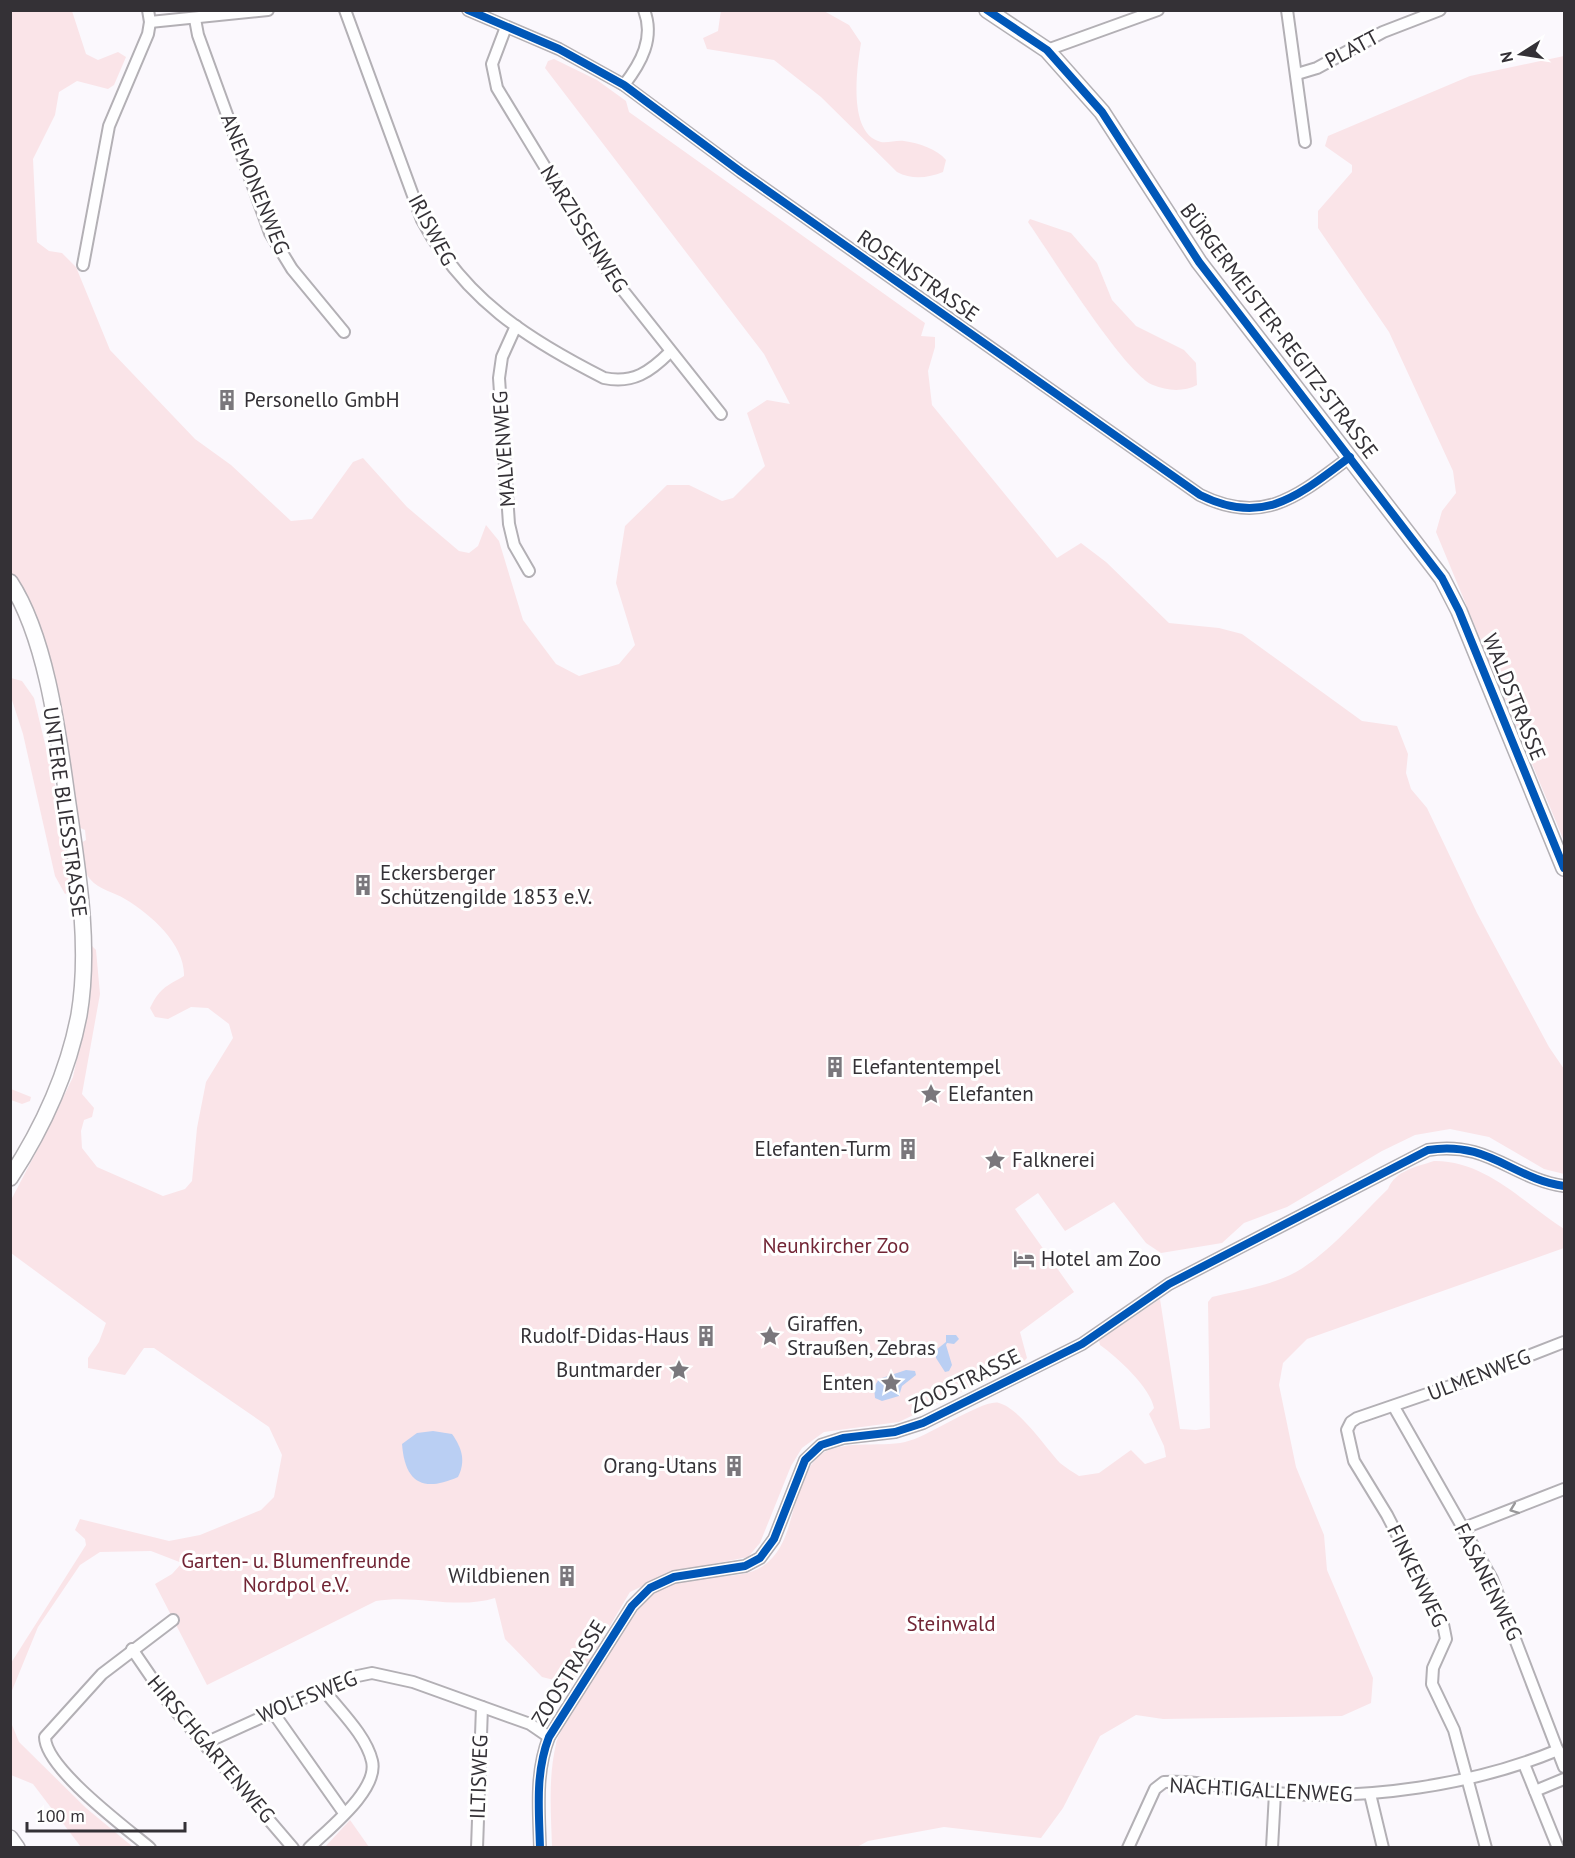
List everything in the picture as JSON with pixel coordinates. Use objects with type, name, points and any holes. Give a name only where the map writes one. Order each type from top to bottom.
[{"type":"street","points":[[83,265],[109,126],[114,108],[140,56],[149,16],[195,19],[268,10]]},
{"type":"street","name":"IRISWEG","points":[[345,10],[408,184],[436,246],[470,289],[491,309],[516,326],[590,371],[617,381],[642,376],[670,352]]},
{"type":"street","name":"ROSENSTRASSE","points":[[468,10],[559,49],[624,85],[741,172],[1200,495],[1233,508],[1261,509],[1299,494],[1350,458]]},
{"type":"street","points":[[624,85],[644,53],[648,33],[644,10]]},
{"type":"street","name":"BÜRGERMEISTER-REGITZ-STRASSE","points":[[987,10],[1047,50],[1064,66],[1120,135],[1200,262],[1419,545]]},
{"type":"street","points":[[1047,50],[1158,10]]},
{"type":"street","points":[[1287,10],[1305,142]]},
{"type":"street","name":"PLATT","points":[[1297,74],[1317,68],[1383,32],[1440,10]]},
{"type":"street","name":"ANEMONENWEG","points":[[195,19],[209,68],[270,233],[292,269],[344,332]]},
{"type":"street","name":"NARZISSENWEG","points":[[506,27],[492,64],[497,88],[610,274],[721,414]]},
{"type":"street","name":"MALVENWEG","points":[[516,326],[502,357],[499,391],[508,524],[514,545],[529,571]]},
{"type":"street","name":"WALDSTRASSE","points":[[1419,545],[1442,578],[1459,611],[1564,868]]},
{"type":"street","name":"UNTERE BLIESSTRASSE","points":[[10,582],[20,597],[36,640],[58,733],[80,890],[82,970],[78,1016],[59,1084],[10,1178]]},
{"type":"street","name":"ZOOSTRASSE","points":[[540,1848],[538,1781],[540,1764],[549,1737],[632,1606],[650,1588],[674,1577],[745,1566],[760,1558],[774,1539],[805,1460],[821,1445],[843,1438],[895,1432],[923,1423],[1082,1344],[1169,1284],[1428,1150],[1450,1146],[1466,1149],[1493,1157],[1551,1184],[1564,1185]]},
{"type":"street","name":"ULMENWEG","points":[[1394,1407],[1564,1342]]},
{"type":"street","name":"FASANENWEG","points":[[1394,1407],[1464,1528],[1507,1613],[1564,1767]]},
{"type":"street","name":"FINKENWEG","points":[[1394,1407],[1351,1422],[1347,1430],[1348,1440],[1354,1461],[1387,1515],[1443,1624],[1446,1639],[1433,1668],[1432,1684],[1454,1730],[1467,1778]]},
{"type":"street","points":[[1464,1528],[1564,1489]]},
{"type":"street","points":[[150,1848],[80,1788],[49,1753],[45,1745],[45,1737],[67,1710],[102,1674],[173,1620]]},
{"type":"street","name":"HIRSCHGARTENWEG","points":[[132,1649],[168,1703],[293,1848]]},
{"type":"street","name":"WOLFSWEG","points":[[203,1744],[348,1678],[372,1673],[413,1682],[530,1724],[549,1737]]},
{"type":"street","points":[[309,1848],[370,1783],[372,1761],[366,1746],[323,1689]]},
{"type":"street","name":"ILTISWEG","points":[[477,1848],[482,1707]]},
{"type":"street","points":[[272,1711],[344,1813]]},
{"type":"street","name":"NACHTIGALLENWEG","points":[[1128,1848],[1155,1789],[1164,1782],[1275,1793],[1370,1794],[1467,1778],[1524,1764],[1558,1750]]},
{"type":"street","points":[[1524,1764],[1556,1842],[1564,1848]]},
{"type":"street","points":[[1467,1778],[1486,1848]]},
{"type":"street","points":[[1535,1791],[1564,1779]]},
{"type":"street","points":[[1272,1848],[1275,1793]]},
{"type":"street","points":[[1370,1794],[1383,1848]]},
{"type":"street","points":[[10,1838],[17,1848]]},
{"type":"green space","points":[[721,10],[824,11],[849,25],[861,43],[857,98],[863,127],[870,136],[881,142],[904,141],[933,150],[946,160],[943,172],[920,177],[897,172],[821,97],[774,60],[707,49],[703,38],[718,31]]},
{"type":"green space","points":[[11,11],[72,11],[86,54],[98,60],[118,52],[126,57],[114,85],[108,89],[77,81],[59,92],[55,115],[33,159],[37,242],[49,251],[62,253],[76,267],[110,350],[195,439],[231,465],[291,521],[312,519],[353,462],[363,458],[407,507],[459,551],[469,553],[478,546],[486,525],[499,541],[523,620],[556,664],[579,676],[619,664],[635,645],[616,583],[625,526],[667,485],[689,485],[722,501],[733,498],[765,466],[747,413],[767,400],[790,404],[764,354],[545,68],[548,61],[554,59],[597,80],[626,101],[629,112],[925,323],[921,336],[935,337],[935,347],[928,371],[932,405],[1057,558],[1081,543],[1106,562],[1169,623],[1219,628],[1242,634],[1362,721],[1397,726],[1408,754],[1406,773],[1411,789],[1427,808],[1477,913],[1549,1047],[1564,1069],[1564,1174],[1544,1169],[1489,1137],[1450,1129],[1415,1135],[1382,1151],[1287,1207],[1244,1223],[1222,1243],[1161,1253],[1146,1243],[1114,1202],[1065,1231],[1038,1193],[1015,1209],[1074,1292],[1020,1332],[1027,1358],[899,1422],[824,1432],[802,1448],[791,1466],[760,1543],[748,1557],[672,1572],[630,1592],[588,1663],[570,1684],[542,1677],[505,1639],[495,1598],[466,1603],[406,1599],[376,1601],[207,1685],[155,1584],[172,1574],[182,1563],[151,1551],[100,1552],[80,1565],[38,1627],[11,1693],[11,1663],[86,1545],[85,1539],[75,1530],[80,1519],[169,1541],[200,1535],[261,1510],[274,1497],[282,1455],[269,1427],[154,1348],[144,1348],[125,1375],[88,1368],[88,1358],[99,1342],[106,1323],[11,1253],[11,1200],[73,1077],[86,1017],[89,949],[92,946],[96,950],[100,994],[82,1094],[94,1108],[92,1117],[84,1120],[81,1131],[82,1148],[97,1167],[163,1196],[185,1189],[192,1181],[197,1128],[206,1082],[233,1038],[229,1024],[208,1008],[191,1007],[168,1019],[155,1017],[150,1008],[164,989],[184,976],[183,964],[173,942],[156,922],[125,899],[98,886],[86,872],[79,844],[86,840],[85,830],[76,826],[25,594],[11,572]]},
{"type":"green space","points":[[1564,56],[1564,841],[1436,532],[1442,511],[1456,493],[1453,471],[1389,332],[1318,228],[1318,211],[1352,172],[1352,165],[1325,146],[1328,136],[1470,76]]},
{"type":"green space","points":[[1030,219],[1071,233],[1097,263],[1112,300],[1136,326],[1184,350],[1196,363],[1197,385],[1181,390],[1164,389],[1140,376],[1088,311],[1028,222]]},
{"type":"green space","points":[[11,678],[22,681],[34,698],[57,794],[71,881],[71,891],[65,894],[55,876],[23,734],[11,697]]},
{"type":"green space","points":[[11,1089],[31,1097],[30,1101],[22,1104],[11,1100]]},
{"type":"green space","name":"Steinwald","points":[[1434,1161],[1470,1168],[1503,1185],[1564,1229],[1564,1248],[1307,1339],[1283,1363],[1279,1385],[1296,1467],[1324,1535],[1327,1570],[1373,1678],[1371,1703],[1342,1716],[1163,1719],[1136,1715],[1100,1736],[1063,1808],[1041,1838],[944,1827],[868,1841],[857,1847],[552,1847],[551,1783],[556,1744],[570,1714],[615,1643],[642,1605],[659,1590],[686,1580],[731,1576],[753,1571],[774,1556],[788,1529],[801,1484],[817,1458],[835,1448],[895,1444],[915,1439],[968,1412],[992,1403],[1007,1406],[1015,1412],[1060,1463],[1079,1476],[1099,1473],[1131,1450],[1145,1464],[1166,1457],[1164,1446],[1149,1414],[1154,1408],[1146,1391],[1124,1365],[1100,1345],[1099,1340],[1160,1299],[1180,1429],[1210,1428],[1208,1302],[1212,1297],[1265,1284],[1296,1272],[1332,1245],[1388,1189],[1396,1177],[1407,1170]]},
{"type":"green space","points":[[10,1720],[19,1742],[86,1808],[133,1847],[81,1847],[33,1784],[11,1775]]},
{"type":"green space","points":[[350,1820],[369,1847],[325,1847]]},
{"type":"water","points":[[946,1335],[956,1335],[959,1339],[954,1344],[947,1343],[946,1345],[952,1365],[949,1371],[945,1372],[936,1358],[936,1350],[946,1342]]},
{"type":"water","name":"Enten","points":[[906,1370],[915,1371],[916,1375],[902,1386],[899,1396],[882,1401],[875,1398],[874,1387],[879,1379]]},
{"type":"water","points":[[433,1431],[452,1434],[460,1450],[462,1466],[458,1477],[445,1482],[425,1484],[418,1481],[407,1467],[402,1444],[417,1433]]},
{"type":"cycle path","points":[[468,10],[559,49],[624,85],[741,172],[1200,495],[1223,504],[1243,508],[1262,507],[1297,494],[1350,457]]},
{"type":"cycle path","points":[[987,10],[1047,50],[1102,112],[1199,262],[1442,578],[1459,611],[1564,868]]},
{"type":"cycle path","points":[[540,1848],[540,1778],[549,1737],[632,1606],[650,1588],[674,1577],[745,1566],[760,1558],[774,1539],[805,1460],[821,1445],[843,1438],[895,1432],[923,1423],[1082,1344],[1169,1284],[1428,1150],[1449,1148],[1467,1150],[1546,1182],[1564,1186]]},
{"type":"place","name":"Personello GmbH","points":[[227,400]]},
{"type":"place","name":"Eckersberger Schützengilde 1853 e.V.","points":[[363,885]]},
{"type":"place","name":"Elefantentempel","points":[[835,1067]]},
{"type":"place","name":"Elefanten","points":[[931,1094]]},
{"type":"place","name":"Elefanten-Turm","points":[[908,1149]]},
{"type":"place","name":"Falknerei","points":[[995,1160]]},
{"type":"place","name":"Hotel am Zoo","points":[[1024,1259]]},
{"type":"place","name":"Rudolf-Didas-Haus","points":[[706,1336]]},
{"type":"place","name":"Giraffen, Straußen, Zebras","points":[[770,1336]]},
{"type":"place","name":"Buntmarder","points":[[679,1370]]},
{"type":"place","name":"Enten","points":[[891,1383]]},
{"type":"place","name":"Orang-Utans","points":[[734,1466]]},
{"type":"place","name":"Wildbienen","points":[[567,1576]]},
{"type":"park label","name":"Neunkircher Zoo","points":[[836,1246]]},
{"type":"park label","name":"Garten- u. Blumenfreunde Nordpol e.V.","points":[[296,1573]]}]
